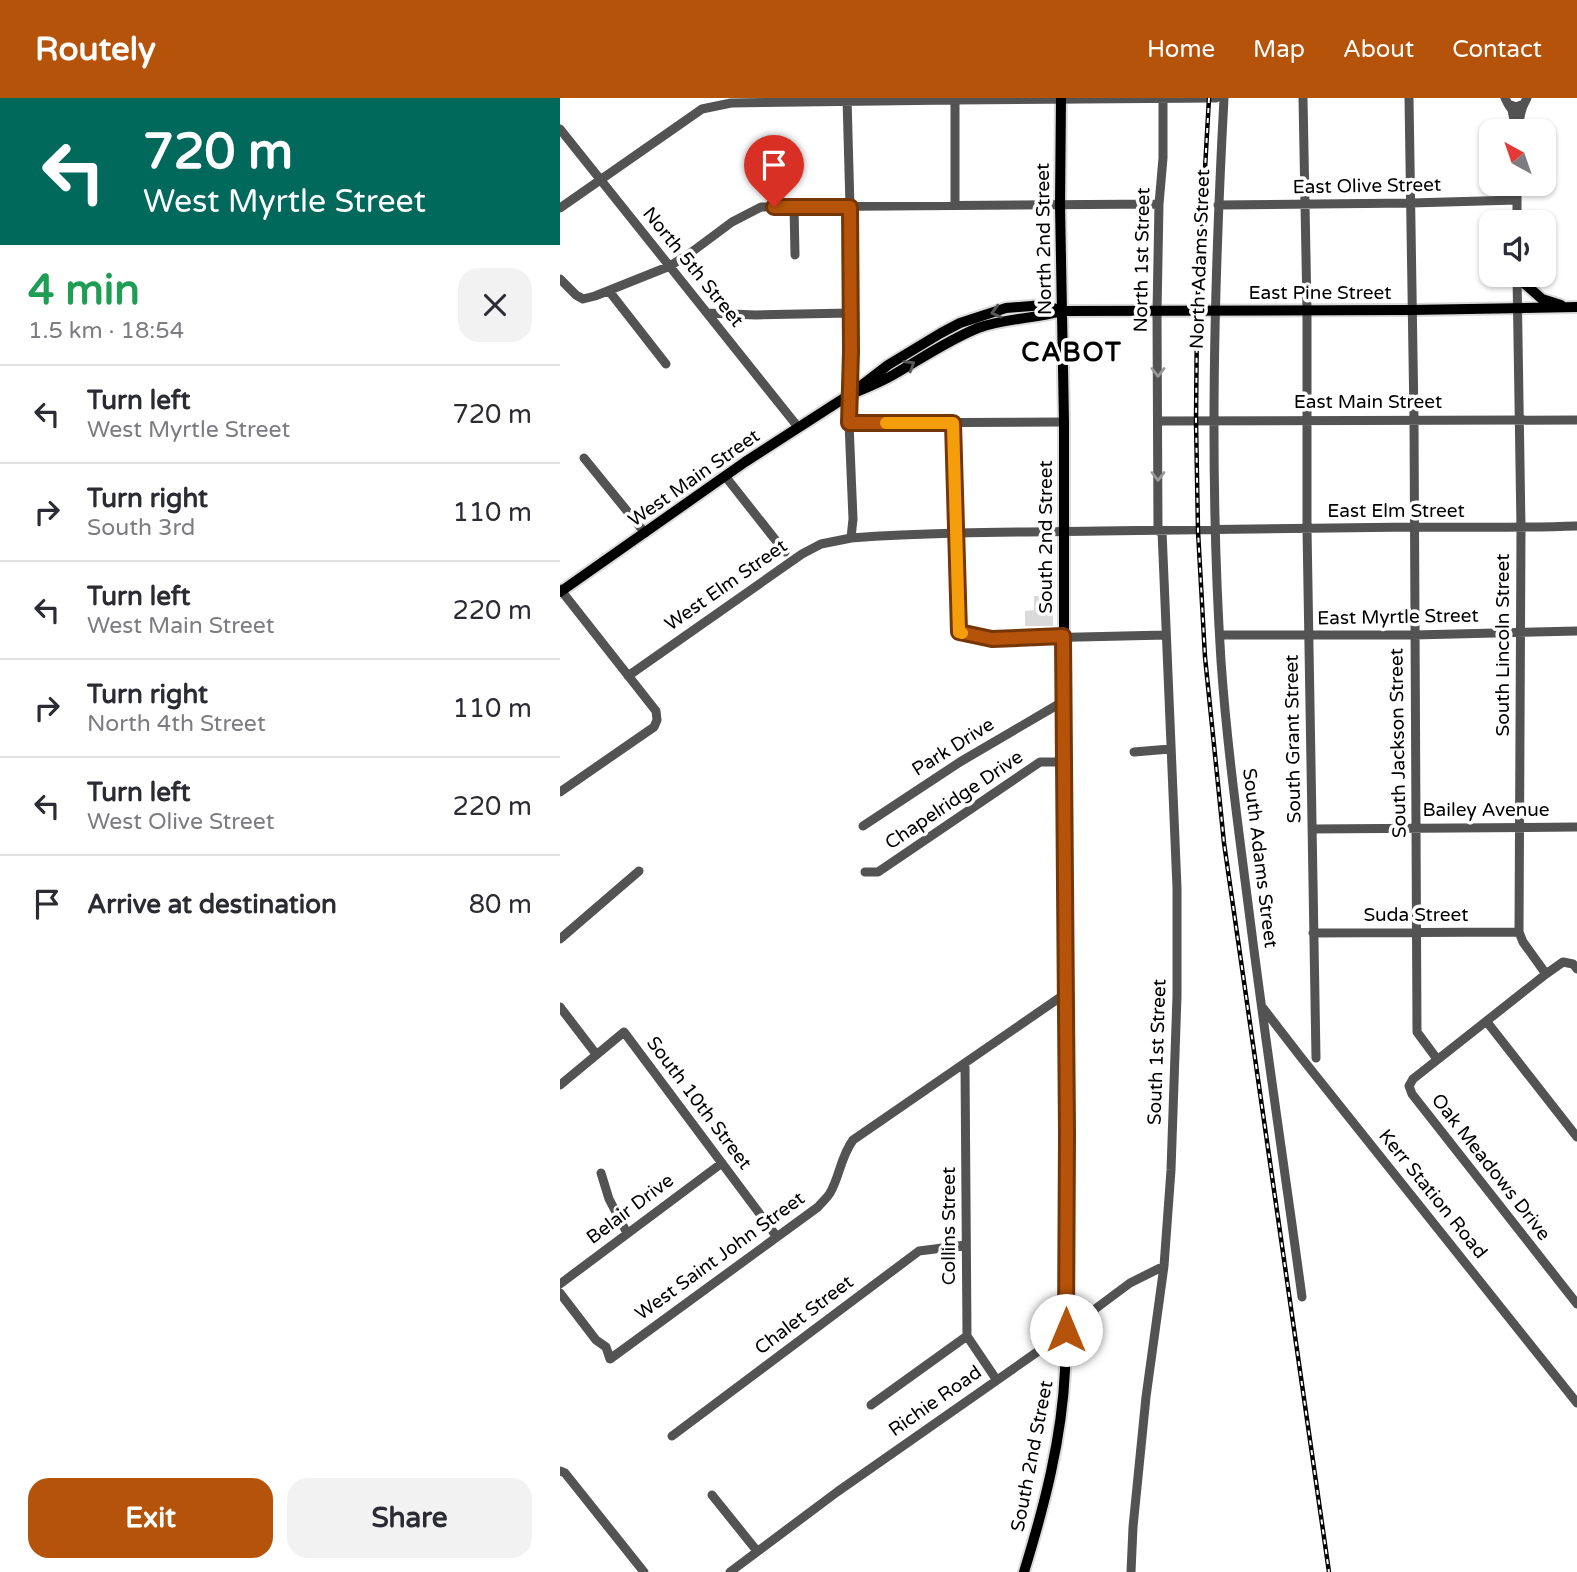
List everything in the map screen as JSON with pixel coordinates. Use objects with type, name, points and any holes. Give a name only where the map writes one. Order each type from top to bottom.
[{"type":"main road","name":"North 2nd Street","points":[[1061,99],[1064,422]]},
{"type":"main road","points":[[1529,287],[1542,299],[1574,307]]},
{"type":"main road","name":"East Pine Street","points":[[1062,311],[1215,312],[1574,307]]},
{"type":"main road","name":"West Main Street","points":[[560,591],[725,476],[849,395],[890,377],[949,341],[979,328],[1012,319],[1062,311]]},
{"type":"main road","name":"South 2nd Street","points":[[1024,1572],[1045,1499],[1064,1394],[1067,1133],[1064,422]]},
{"type":"street","points":[[560,208],[702,110],[731,103],[1216,98]]},
{"type":"street","name":"North Adams Street","points":[[1215,421],[1215,312],[1224,98]]},
{"type":"street","name":"South Grant Street","points":[[1303,98],[1308,636],[1316,1058]]},
{"type":"street","name":"South Jackson Street","points":[[1409,98],[1414,419],[1417,1032],[1437,1059]]},
{"type":"street","points":[[954,99],[956,205]]},
{"type":"street","name":"North 1st Street","points":[[1158,421],[1157,312],[1163,99]]},
{"type":"street","points":[[847,100],[850,207],[849,423],[853,519],[851,534]]},
{"type":"street","points":[[1506,101],[1516,107],[1525,101]]},
{"type":"street","points":[[1506,101],[1514,119]]},
{"type":"street","points":[[1520,119],[1525,101]]},
{"type":"street","name":"North 5th Street","points":[[560,129],[798,427]]},
{"type":"street","points":[[1517,196],[1517,210]]},
{"type":"street","name":"East Olive Street","points":[[1218,205],[1517,200]]},
{"type":"street","points":[[560,279],[583,299],[609,291],[670,266],[732,222],[761,208],[1159,204]]},
{"type":"street","points":[[794,207],[795,255]]},
{"type":"street","name":"South Lincoln Street","points":[[1517,287],[1521,528],[1519,932]]},
{"type":"street","points":[[609,291],[666,364]]},
{"type":"street","points":[[707,313],[756,316],[850,313]]},
{"type":"street","name":"East Main Street","points":[[1158,421],[1577,420]]},
{"type":"street","name":"South 1st Street","points":[[1131,1572],[1146,1397],[1164,1266],[1171,1170],[1178,938],[1160,531],[1158,421]]},
{"type":"street","name":"South Adams Street","points":[[1215,421],[1214,530],[1223,681],[1233,786],[1302,1297]]},
{"type":"street","points":[[849,423],[1064,422]]},
{"type":"street","points":[[953,423],[959,632],[992,639],[1166,635]]},
{"type":"street","points":[[584,458],[645,533]]},
{"type":"street","points":[[725,476],[785,552]]},
{"type":"street","name":"East Elm Street","points":[[1214,530],[1577,526]]},
{"type":"street","name":"West Elm Street","points":[[628,676],[802,554],[851,534],[1214,530]]},
{"type":"street","points":[[560,591],[656,711],[657,720],[654,727],[560,792]]},
{"type":"street","name":"East Myrtle Street","points":[[1220,635],[1521,634],[1577,631]]},
{"type":"street","name":"Park Drive","points":[[863,826],[960,762],[1064,701]]},
{"type":"street","points":[[1134,752],[1170,749]]},
{"type":"street","name":"Chapelridge Drive","points":[[865,872],[878,872],[1040,762],[1064,762]]},
{"type":"street","name":"Bailey Avenue","points":[[1312,829],[1577,828]]},
{"type":"street","points":[[560,939],[639,871]]},
{"type":"street","points":[[1519,932],[1522,942],[1546,974]]},
{"type":"street","name":"Suda Street","points":[[1313,933],[1519,932]]},
{"type":"street","name":"Oak Meadows Drive","points":[[1577,970],[1573,964],[1563,962],[1437,1059],[1413,1079],[1409,1086],[1412,1094],[1577,1304]]},
{"type":"street","name":"West Saint John Street","points":[[560,1293],[596,1340],[606,1347],[610,1359],[818,1207],[829,1195],[843,1157],[853,1140],[1065,994]]},
{"type":"street","points":[[560,1007],[596,1054],[560,1085]]},
{"type":"street","name":"Kerr Station Road","points":[[1262,1007],[1577,1403]]},
{"type":"street","points":[[1486,1022],[1577,1137]]},
{"type":"street","name":"South 10th Street","points":[[596,1054],[624,1032],[777,1237]]},
{"type":"street","name":"Collins Street","points":[[965,1064],[967,1336]]},
{"type":"street","name":"Belair Drive","points":[[560,1284],[722,1163]]},
{"type":"street","points":[[601,1172],[609,1199],[627,1233]]},
{"type":"street","name":"Chalet Street","points":[[672,1436],[919,1251],[966,1245]]},
{"type":"street","name":"Richie Road","points":[[730,1572],[837,1492],[1130,1283],[1164,1266]]},
{"type":"street","points":[[871,1405],[967,1336],[996,1380]]},
{"type":"street","points":[[560,1471],[565,1473],[644,1572]]},
{"type":"street","points":[[712,1495],[757,1551]]},
{"type":"shaded area","points":[[1034,596],[1053,596],[1053,626],[1025,626],[1025,611],[1034,610]]},
{"type":"railway","points":[[1209,98],[1197,311],[1196,421],[1198,531],[1205,657],[1224,843],[1329,1572]]},
{"type":"slow traffic","points":[[886,423],[953,423],[959,632],[962,633]]},
{"type":"district","name":"CABOT","points":[[1072,352]]},
{"type":"route","points":[[774,207],[850,207],[849,423],[953,423],[959,632],[992,639],[1063,636],[1066,1330]]}]
